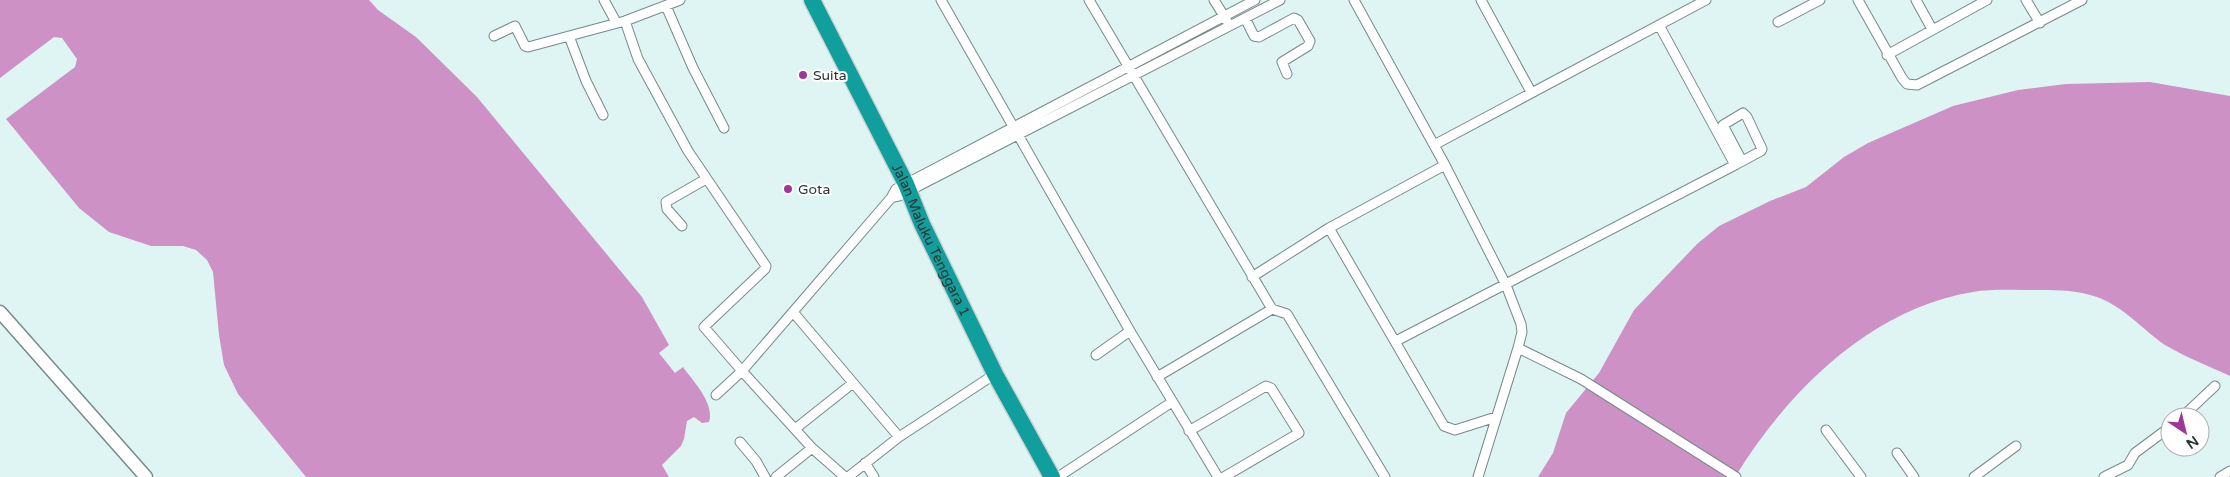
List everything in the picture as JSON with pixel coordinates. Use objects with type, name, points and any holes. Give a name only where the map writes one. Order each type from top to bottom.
[{"type":"highway","name":"Jalan Maluku Tenggara 1","points":[[803,0],[900,192],[931,242],[992,375],[1043,477]]},
{"type":"highway","name":"Jalan Maluku Tenggara 1","points":[[812,0],[900,192]]},
{"type":"highway","name":"Jalan Maluku Tenggara 1","points":[[992,375],[1052,477]]},
{"type":"street","points":[[604,0],[620,22],[648,80],[706,179],[766,266],[766,269],[704,327],[812,448],[846,477],[899,437],[992,375]]},
{"type":"street","points":[[494,36],[515,26],[525,46],[528,47],[620,22],[680,0]]},
{"type":"street","points":[[941,0],[1130,331],[1218,477]]},
{"type":"street","points":[[1089,0],[1252,277],[1272,309],[1287,314],[1385,477]]},
{"type":"street","points":[[1214,0],[1230,26]]},
{"type":"street","points":[[716,395],[742,371],[900,192],[1015,131],[1127,66],[1255,0]]},
{"type":"street","points":[[1015,131],[1132,75],[1280,0]]},
{"type":"street","points":[[1354,0],[1445,165],[1506,285],[1521,324],[1518,348],[1478,477]]},
{"type":"street","points":[[1481,0],[1531,92]]},
{"type":"street","points":[[1434,145],[1706,0]]},
{"type":"street","points":[[1778,22],[1820,0]]},
{"type":"street","points":[[1858,0],[1887,54],[1907,84],[1917,85],[2082,0]]},
{"type":"street","points":[[1917,0],[1932,29]]},
{"type":"street","points":[[1887,54],[1987,0]]},
{"type":"street","points":[[2026,0],[2040,23]]},
{"type":"street","points":[[666,6],[693,68],[724,128]]},
{"type":"street","points":[[1245,18],[1254,36],[1259,37],[1294,18],[1298,20],[1310,41],[1308,46],[1282,62],[1287,74]]},
{"type":"street","points":[[1659,24],[1739,163]]},
{"type":"street","points":[[569,36],[586,81],[604,115]]},
{"type":"street","points":[[1396,341],[1739,163],[1762,149],[1747,117],[1743,113],[1723,125],[1739,163]]},
{"type":"street","points":[[1252,277],[1329,228],[1445,165]]},
{"type":"street","points":[[682,226],[667,209],[666,202],[706,179]]},
{"type":"street","points":[[1329,228],[1444,426],[1455,430],[1496,417]]},
{"type":"street","points":[[1157,377],[1272,309]]},
{"type":"street","points":[[0,312],[146,477]]},
{"type":"street","points":[[793,312],[899,437]]},
{"type":"street","points":[[1096,355],[1130,331]]},
{"type":"street","points":[[1518,348],[1581,379],[1736,477]]},
{"type":"street","points":[[795,429],[853,383]]},
{"type":"street","points":[[1189,431],[1266,386],[1272,388],[1299,433],[1224,477]]},
{"type":"street","points":[[2193,407],[2215,386]]},
{"type":"street","points":[[1058,477],[1172,402]]},
{"type":"street","points":[[1826,430],[1861,477]]},
{"type":"street","points":[[2104,477],[2128,465],[2135,453],[2160,434]]},
{"type":"street","points":[[740,442],[766,477]]},
{"type":"street","points":[[1974,477],[2016,446]]},
{"type":"street","points":[[776,477],[812,448]]},
{"type":"street","points":[[1897,453],[1914,477]]},
{"type":"street","points":[[865,463],[874,477]]},
{"type":"street","points":[[2220,477],[2230,471]]},
{"type":"shaded area","points":[[0,0],[369,0],[378,10],[416,37],[477,97],[642,297],[669,345],[659,353],[675,373],[683,367],[697,386],[709,407],[709,422],[702,423],[694,417],[687,421],[681,446],[662,465],[669,477],[306,477],[238,394],[224,365],[213,272],[207,260],[196,250],[183,246],[151,246],[109,232],[79,208],[6,119],[75,67],[77,59],[62,38],[54,37],[0,78]]},
{"type":"shaded area","points":[[2150,82],[2230,96],[2230,376],[2165,345],[2116,306],[2089,294],[2062,290],[1979,291],[1935,301],[1900,316],[1866,335],[1806,385],[1756,445],[1735,477],[1538,477],[1553,453],[1566,413],[1599,373],[1634,310],[1697,244],[1719,226],[1770,201],[1806,187],[1844,157],[1868,143],[1953,106],[2018,90],[2066,84]]},
{"type":"place","name":"Suita","points":[[803,75]]},
{"type":"place","name":"Gota","points":[[788,189]]}]
